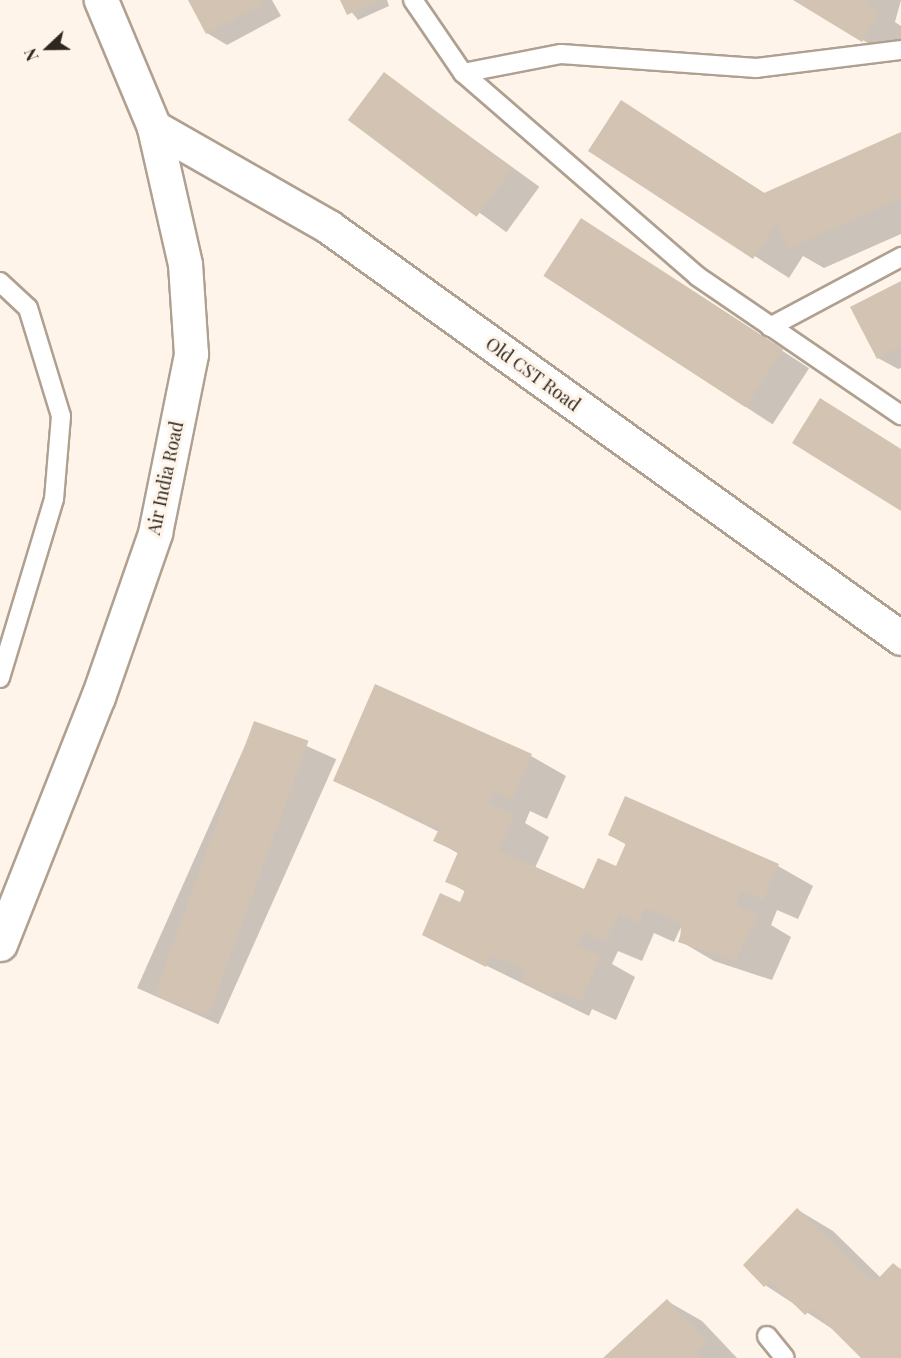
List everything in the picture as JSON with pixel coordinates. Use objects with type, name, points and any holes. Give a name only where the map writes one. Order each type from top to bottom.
[{"type":"street","name":"Air India Road","points":[[0,944],[98,697],[155,533],[191,354],[185,264],[154,128],[101,0]]},
{"type":"street","name":"Old CST Road","points":[[154,128],[329,227],[901,638]]},
{"type":"lane","points":[[413,0],[463,73],[697,276],[901,415]]},
{"type":"lane","points":[[463,73],[561,54],[756,68],[901,50]]},
{"type":"lane","points":[[770,327],[901,257]]},
{"type":"lane","points":[[0,282],[28,308],[61,416],[54,499],[0,678]]},
{"type":"lane","points":[[768,1336],[785,1358]]},
{"type":"building","points":[[188,0],[259,0],[262,5],[206,34]]},
{"type":"building","points":[[340,0],[380,0],[347,15]]},
{"type":"building","points":[[793,0],[870,0],[867,5],[880,12],[862,42]]},
{"type":"building","points":[[384,72],[513,169],[476,217],[348,120]]},
{"type":"building","points":[[621,100],[764,193],[901,132],[901,198],[788,249],[776,224],[753,259],[588,151]]},
{"type":"building","points":[[581,218],[783,349],[746,407],[543,276]]},
{"type":"building","points":[[901,281],[901,346],[877,359],[850,307]]},
{"type":"building","points":[[820,398],[901,449],[901,511],[792,443]]},
{"type":"building","points":[[375,684],[532,754],[512,800],[494,792],[489,804],[514,815],[499,850],[584,889],[598,858],[616,866],[626,843],[608,835],[625,796],[779,864],[763,900],[742,891],[736,905],[757,915],[736,961],[678,942],[684,925],[646,908],[639,923],[619,914],[606,942],[583,932],[577,945],[601,956],[581,1001],[556,990],[553,997],[521,981],[525,970],[491,955],[486,967],[422,935],[440,893],[460,902],[465,890],[445,882],[458,852],[433,841],[439,829],[333,781]]},
{"type":"building","points":[[254,721],[309,741],[209,1015],[154,995]]},
{"type":"building","points":[[797,1208],[874,1283],[893,1263],[901,1270],[901,1358],[861,1358],[812,1309],[805,1315],[770,1281],[764,1287],[743,1265]]},
{"type":"building","points":[[667,1299],[708,1342],[696,1353],[700,1358],[603,1358]]}]
